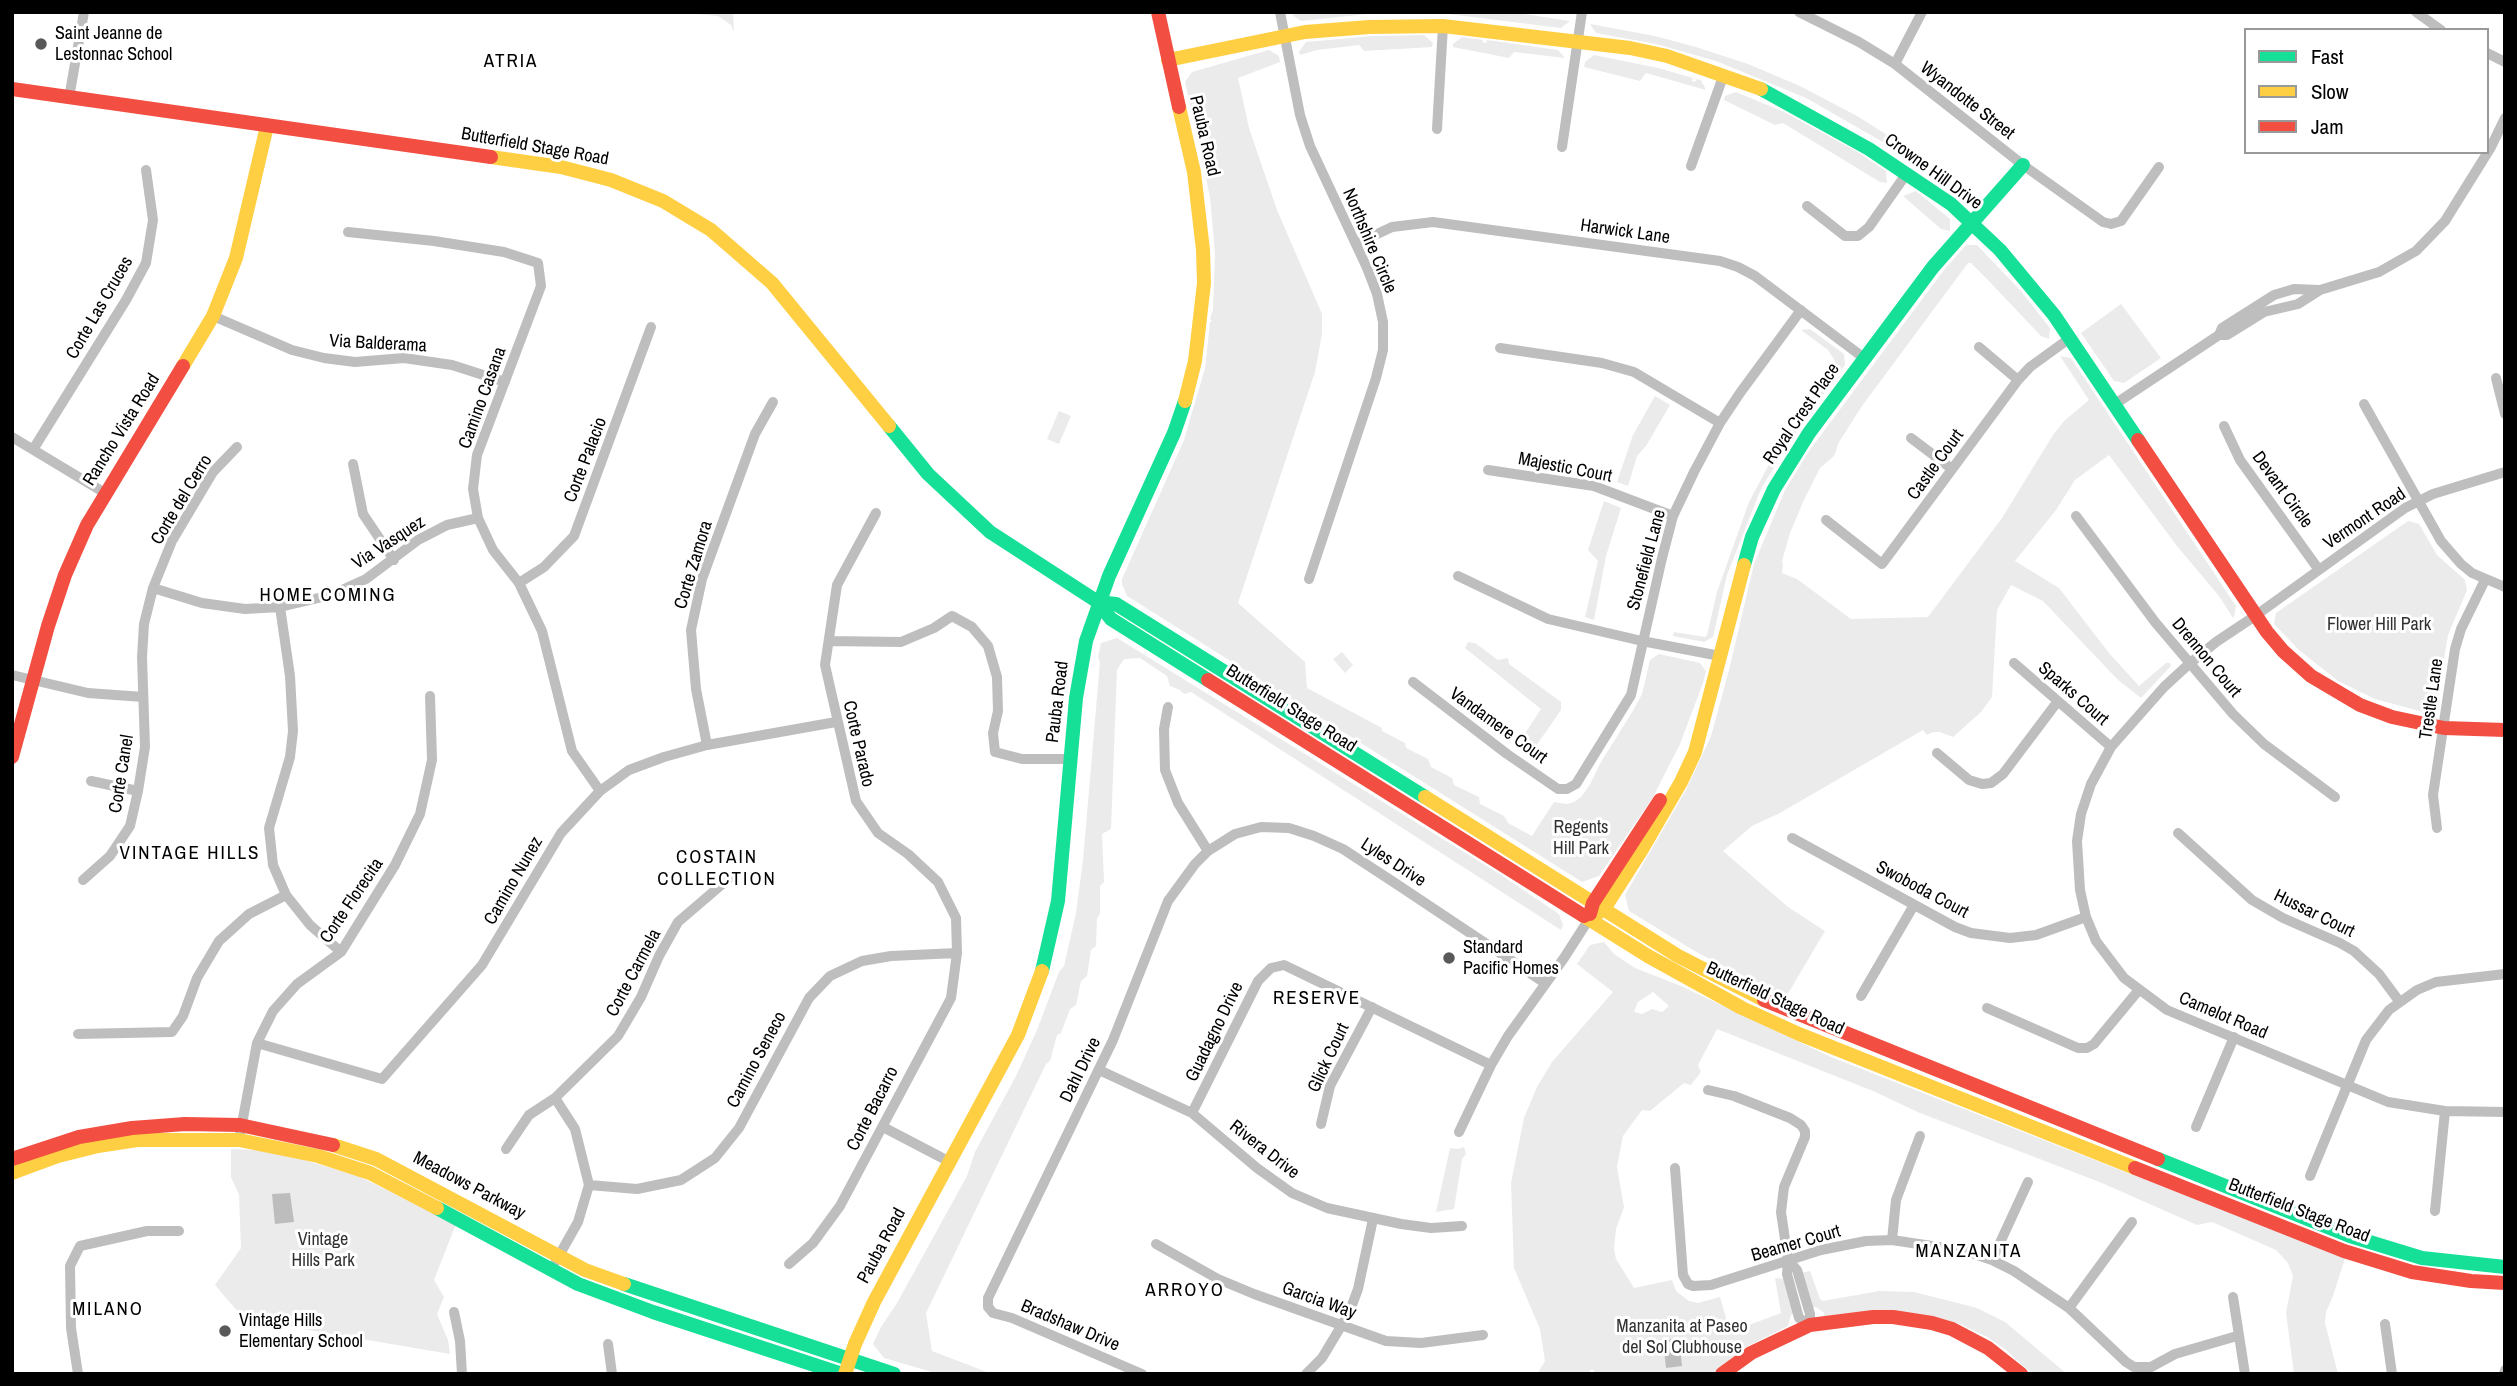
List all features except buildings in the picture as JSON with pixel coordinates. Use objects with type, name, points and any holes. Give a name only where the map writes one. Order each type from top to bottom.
[{"type":"main road","name":"Pauba Road","points":[[846,1369],[874,1302],[1018,1035],[1041,976],[1058,901],[1080,669],[1089,627],[1185,402],[1198,339],[1204,283],[1203,261],[1194,172],[1158,12]]},
{"type":"main road","name":"Crowne Hill Drive","points":[[1168,60],[1305,33],[1369,27],[1443,26],[1578,41],[1667,56],[1760,88],[1907,173],[1951,204],[2018,271],[2070,338],[2255,616],[2283,651],[2311,676],[2334,692],[2392,717],[2444,727],[2505,730]]},
{"type":"main road","name":"Butterfield Stage Road","points":[[12,89],[493,157],[584,172],[642,191],[688,215],[731,245],[772,283],[906,448],[964,510],[990,532],[1098,602],[1111,619],[1648,956],[1742,1008],[1799,1034],[2370,1260],[2412,1272],[2505,1283]]},
{"type":"main road","name":"Rancho Vista Road","points":[[12,757],[65,575],[87,526],[213,316],[236,258],[267,126]]},
{"type":"main road","name":"Royal Crest Place","points":[[1589,919],[1699,732],[1741,570],[1752,537],[1774,489],[1809,433],[1933,267],[2023,165]]},
{"type":"main road","name":"Butterfield Stage Road","points":[[1098,602],[1116,604],[1678,956],[1790,1013],[2350,1236],[2422,1258],[2505,1267]]},
{"type":"main road","name":"Meadows Parkway","points":[[12,1158],[79,1137],[132,1128],[185,1124],[240,1125],[322,1141],[376,1159],[585,1270],[846,1369]]},
{"type":"main road","name":"Meadows Parkway","points":[[12,1173],[58,1156],[137,1140],[239,1140],[318,1156],[370,1173],[578,1284],[641,1308],[846,1369],[894,1374]]},
{"type":"main road","points":[[1722,1374],[1761,1348],[1810,1325],[1873,1317],[1893,1317],[1952,1329],[1988,1348],[2021,1374]]},
{"type":"street","points":[[69,98],[84,12]]},
{"type":"street","name":"Northshire Circle","points":[[1280,12],[1300,116],[1310,146],[1377,294],[1383,322],[1383,350],[1376,378],[1309,579]]},
{"type":"street","points":[[1562,147],[1582,12]]},
{"type":"street","name":"Wyandotte Street","points":[[1799,12],[1895,64],[2023,165],[2103,222],[2110,224],[2121,221],[2159,167]]},
{"type":"street","points":[[1895,64],[1922,12]]},
{"type":"street","points":[[2416,12],[2438,28]]},
{"type":"street","points":[[1437,129],[1443,26]]},
{"type":"street","points":[[2489,54],[2505,62]]},
{"type":"street","points":[[1691,166],[1724,74]]},
{"type":"street","points":[[2489,150],[2505,118]]},
{"type":"street","points":[[2219,335],[2227,335],[2264,312],[2298,304],[2320,290],[2379,272],[2416,251],[2445,221],[2487,154]]},
{"type":"street","name":"Corte Las Cruces","points":[[34,449],[146,263],[153,220],[146,170]]},
{"type":"street","points":[[1807,206],[1845,236],[1858,236],[1869,227],[1907,173]]},
{"type":"street","name":"Harwick Lane","points":[[1356,244],[1392,227],[1433,222],[1720,261],[1755,276],[1864,358]]},
{"type":"street","name":"Camino Casana","points":[[348,232],[504,252],[538,263],[541,286],[477,455],[473,489],[478,518],[493,550],[519,583],[542,631],[572,751],[600,791]]},
{"type":"street","points":[[2115,404],[2219,335],[2222,328],[2274,295],[2294,289],[2320,290]]},
{"type":"street","name":"Stonefield Lane","points":[[1567,789],[1576,784],[1626,706],[1634,684],[1642,641],[1674,516],[1693,472],[1720,423],[1801,310]]},
{"type":"street","name":"Via Balderama","points":[[213,316],[292,351],[355,362],[404,358],[452,365],[505,382]]},
{"type":"street","name":"Corte Palacio","points":[[519,583],[544,568],[574,536],[651,327]]},
{"type":"street","name":"Castle Court","points":[[1826,520],[1882,564],[2018,380],[2070,338]]},
{"type":"street","points":[[1979,347],[2018,380]]},
{"type":"street","points":[[1500,348],[1602,363],[1634,372],[1720,423]]},
{"type":"street","points":[[2496,378],[2505,414]]},
{"type":"street","name":"Corte Zamora","points":[[707,745],[696,689],[691,630],[702,579],[755,434],[773,402]]},
{"type":"street","points":[[2364,404],[2449,552],[2461,564],[2485,580],[2505,587]]},
{"type":"street","name":"Devant Circle","points":[[2224,426],[2240,460],[2319,570]]},
{"type":"street","points":[[12,437],[105,493]]},
{"type":"street","points":[[1912,438],[1952,469]]},
{"type":"street","name":"Corte del Cerro","points":[[143,697],[144,624],[153,588],[172,541],[213,472],[237,447]]},
{"type":"street","points":[[353,464],[363,514],[394,560]]},
{"type":"street","name":"Majestic Court","points":[[1488,470],[1594,486],[1674,516]]},
{"type":"street","name":"Vermont Road","points":[[2255,616],[2418,501],[2505,472]]},
{"type":"street","name":"Corte Parado","points":[[876,513],[837,585],[825,666],[856,801],[878,833],[938,882],[956,918],[957,953]]},
{"type":"street","name":"Drennon Court","points":[[2076,516],[2189,664],[2246,728],[2335,797]]},
{"type":"street","name":"Via Vasquez","points":[[153,588],[202,603],[245,609],[281,607],[331,595],[366,579],[418,540],[447,525],[478,518]]},
{"type":"street","points":[[1458,576],[1548,619],[1720,656]]},
{"type":"street","name":"Trestle Lane","points":[[2437,828],[2433,795],[2455,649],[2461,629],[2485,580]]},
{"type":"street","points":[[281,607],[290,676],[293,731],[290,757],[269,828],[273,865],[286,895],[310,925],[341,952]]},
{"type":"street","name":"Camelot Road","points":[[2255,616],[2189,664],[2164,687],[2111,747],[2091,784],[2081,814],[2077,841],[2080,890],[2086,917],[2108,958],[2138,991],[2183,1018],[2388,1102],[2445,1111],[2505,1112]]},
{"type":"street","points":[[829,641],[901,642],[952,617],[972,626],[988,646],[997,677],[998,711],[993,733],[995,752],[1022,759],[1070,759]]},
{"type":"street","name":"Sparks Court","points":[[2014,663],[2111,747]]},
{"type":"street","points":[[12,675],[88,693],[143,697]]},
{"type":"street","name":"Vandamere Court","points":[[1413,682],[1507,754],[1558,789],[1567,789]]},
{"type":"street","name":"Corte Florecita","points":[[239,1140],[257,1043],[273,1011],[297,984],[341,952],[395,865],[419,814],[432,760],[430,696]]},
{"type":"street","name":"Corte Canel","points":[[83,880],[110,856],[130,826],[145,747],[143,697]]},
{"type":"street","points":[[1937,753],[1969,779],[1982,784],[1991,783],[2003,774],[2057,701]]},
{"type":"street","points":[[1168,707],[1164,729],[1165,770],[1178,803],[1208,851]]},
{"type":"street","name":"Camino Nunez","points":[[257,1043],[382,1080],[482,965],[561,833],[600,791],[629,770],[664,757],[707,745],[836,722]]},
{"type":"street","points":[[91,781],[138,791]]},
{"type":"street","name":"Lyles Drive","points":[[1208,851],[1235,834],[1261,827],[1289,828],[1314,836],[1343,849],[1545,983]]},
{"type":"street","name":"Hussar Court","points":[[2178,833],[2252,900],[2283,918],[2354,951],[2379,974],[2399,1001]]},
{"type":"street","name":"Swoboda Court","points":[[1792,838],[1955,927],[1972,933],[2010,938],[2036,935],[2086,917]]},
{"type":"street","name":"Dahl Drive","points":[[988,1307],[988,1298],[1001,1269],[1113,1040],[1168,901],[1188,872],[1208,851]]},
{"type":"street","name":"Corte Carmela","points":[[506,1149],[529,1115],[555,1098],[618,1036],[641,997],[678,922],[734,874]]},
{"type":"street","points":[[78,1034],[172,1032],[183,1016],[197,978],[219,941],[249,914],[286,895]]},
{"type":"street","points":[[1861,996],[1914,905]]},
{"type":"street","points":[[1459,1132],[1508,1036],[1589,919]]},
{"type":"street","name":"Corte Bacarro","points":[[789,1265],[813,1243],[840,1206],[883,1127],[908,1075],[951,998],[957,953]]},
{"type":"street","name":"Camino Seneco","points":[[589,1185],[637,1189],[681,1180],[715,1158],[739,1128],[809,998],[830,976],[862,961],[891,956],[957,953]]},
{"type":"street","name":"Guadagno Drive","points":[[1192,1113],[1258,981],[1271,968],[1284,965],[1296,969],[1372,1007]]},
{"type":"street","points":[[2310,1176],[2366,1040],[2379,1021],[2399,1001],[2436,982],[2505,974]]},
{"type":"street","points":[[1987,1008],[2078,1048],[2087,1048],[2094,1044],[2138,991]]},
{"type":"street","points":[[1372,1007],[1491,1065]]},
{"type":"street","name":"Glick Court","points":[[1321,1124],[1330,1086],[1372,1007]]},
{"type":"street","points":[[2196,1127],[2234,1037]]},
{"type":"street","name":"Rivera Drive","points":[[1098,1070],[1192,1113],[1257,1168],[1292,1193],[1327,1208],[1373,1219],[1431,1228],[1462,1226]]},
{"type":"street","points":[[1709,1090],[1790,1118],[1801,1125],[1805,1137],[1784,1187],[1781,1212],[1788,1260],[1787,1274],[1799,1318],[1810,1325]]},
{"type":"street","points":[[552,1268],[578,1222],[589,1185],[575,1129],[555,1098]]},
{"type":"street","points":[[2435,1211],[2445,1111]]},
{"type":"street","points":[[883,1127],[950,1162]]},
{"type":"street","points":[[1892,1240],[1896,1200],[1920,1136]]},
{"type":"street","name":"Beamer Court","points":[[1675,1168],[1678,1233],[1684,1279],[1693,1286],[1711,1285],[1821,1250],[1866,1241],[1892,1240],[1937,1245],[1992,1260],[2037,1284],[2069,1308],[2134,1367],[2151,1367],[2175,1354],[2237,1336]]},
{"type":"street","points":[[1992,1260],[2028,1182]]},
{"type":"street","points":[[1306,1374],[1322,1358],[1342,1326],[1358,1289],[1373,1219]]},
{"type":"street","points":[[2069,1308],[2132,1222]]},
{"type":"street","points":[[78,1374],[71,1328],[70,1266],[80,1246],[147,1231],[179,1231]]},
{"type":"street","name":"Garcia Way","points":[[1156,1244],[1218,1279],[1386,1342],[1421,1343],[1483,1335]]},
{"type":"street","points":[[2233,1297],[2245,1374]]},
{"type":"street","name":"Bradshaw Drive","points":[[988,1307],[993,1313],[1012,1318],[1142,1374]]},
{"type":"street","points":[[454,1312],[460,1341],[462,1374]]},
{"type":"street","points":[[2385,1324],[2392,1374]]},
{"type":"street","points":[[608,1344],[612,1374]]},
{"type":"green space","points":[[678,12],[733,12],[734,32],[731,25],[718,16]]},
{"type":"green space","points":[[1303,12],[1511,12],[1570,21],[1561,28],[1448,14],[1377,13],[1301,21],[1292,15]]},
{"type":"green space","points":[[1590,24],[1696,47],[1748,64],[1800,86],[1857,116],[1908,148],[1976,203],[1965,204],[1888,145],[1806,98],[1716,61],[1656,44],[1596,33]]},
{"type":"green space","points":[[1424,35],[1433,43],[1432,47],[1364,51],[1359,45],[1300,55],[1299,52],[1306,42]]},
{"type":"green space","points":[[1462,37],[1483,40],[1482,42],[1486,43],[1487,40],[1558,50],[1565,58],[1514,52],[1509,58],[1453,47]]},
{"type":"green space","name":"Regents Hill Park","points":[[1269,50],[1279,56],[1280,62],[1238,78],[1249,128],[1277,210],[1322,314],[1322,334],[1315,372],[1238,603],[1305,662],[1307,688],[1405,743],[1406,748],[1428,759],[1431,767],[1452,778],[1454,785],[1479,797],[1480,804],[1504,816],[1508,823],[1532,836],[1554,802],[1574,802],[1589,786],[1642,694],[1650,660],[1659,654],[1700,663],[1706,671],[1680,744],[1653,797],[1599,876],[1582,882],[1127,596],[1122,584],[1184,440],[1205,368],[1212,321],[1215,254],[1210,197],[1185,82],[1192,72]]},
{"type":"green space","points":[[1594,55],[1658,68],[1693,78],[1692,81],[1695,82],[1697,79],[1701,80],[1706,90],[1646,73],[1640,81],[1584,67],[1585,62]]},
{"type":"green space","points":[[1736,92],[1784,112],[1856,151],[1886,171],[1887,183],[1880,182],[1783,123],[1775,125],[1724,100],[1725,96]]},
{"type":"green space","points":[[1916,191],[1950,219],[1950,231],[1941,229],[1903,196]]},
{"type":"green space","points":[[1966,245],[1977,245],[2020,290],[2050,328],[2049,339],[2041,336],[1971,263],[1968,263],[1862,406],[1839,442],[1834,456],[1820,468],[1790,533],[1782,561],[1782,573],[1797,579],[1851,619],[1928,617],[2002,518],[2053,435],[2064,421],[2089,400],[2060,356],[2071,358],[2236,606],[2234,617],[2109,455],[2075,480],[2056,510],[2015,561],[2059,588],[2109,653],[2139,686],[2166,663],[2171,666],[2141,698],[2118,680],[2043,601],[2011,585],[1997,610],[1992,697],[1981,712],[1953,737],[1940,732],[1927,735],[1923,730],[1780,813],[1752,826],[1723,851],[1788,907],[1825,931],[1786,997],[1698,953],[1629,911],[1625,895],[1686,790],[1711,736],[1754,564],[1785,490],[1809,451],[1944,270]]},
{"type":"green space","points":[[2121,304],[2161,358],[2124,383],[2114,381],[2081,333]]},
{"type":"green space","points":[[1810,329],[1844,354],[1845,365],[1793,436],[1761,489],[1727,575],[1713,637],[1704,642],[1673,636],[1674,632],[1705,637],[1707,635],[1717,592],[1749,502],[1782,440],[1781,437],[1808,399],[1808,395],[1835,361],[1828,350],[1801,330]]},
{"type":"green space","points":[[1655,396],[1670,405],[1646,446],[1637,456],[1628,486],[1617,482],[1633,435]]},
{"type":"green space","points":[[1059,411],[1071,416],[1059,444],[1047,439]]},
{"type":"green space","points":[[1604,501],[1621,508],[1606,556],[1594,620],[1585,617],[1598,561],[1588,550]]},
{"type":"green space","name":"Flower Hill Park","points":[[2408,521],[2419,524],[2437,555],[2465,580],[2467,590],[2448,635],[2436,706],[2427,713],[2375,699],[2338,681],[2299,650],[2274,624],[2276,613]]},
{"type":"green space","points":[[1117,638],[1498,873],[1559,914],[1563,925],[1561,930],[1191,692],[1184,694],[1170,686],[1167,676],[1140,658],[1124,659],[1117,670],[1111,829],[1102,834],[1104,882],[1100,886],[1096,946],[1091,950],[1087,976],[1081,981],[1076,1005],[1070,1009],[1061,1033],[1057,1035],[1050,1061],[1046,1064],[926,1313],[932,1351],[992,1374],[939,1374],[884,1358],[873,1344],[967,1176],[975,1152],[1016,1076],[1059,972],[1064,966],[1076,913],[1083,860],[1100,662],[1098,657],[1101,643]]},
{"type":"green space","points":[[1468,642],[1475,643],[1498,660],[1508,658],[1509,664],[1561,702],[1561,710],[1529,756],[1516,747],[1541,709],[1465,648]]},
{"type":"green space","points":[[1342,652],[1353,665],[1345,673],[1333,659]]},
{"type":"green space","name":"Manzanita at Paseo del Sol Clubhouse","points":[[1604,942],[1614,954],[1635,968],[1681,986],[1831,1057],[2345,1258],[2326,1312],[2325,1323],[2338,1374],[2294,1374],[2286,1313],[2293,1276],[2288,1263],[2276,1250],[2212,1222],[2197,1225],[2102,1183],[1920,1113],[1873,1091],[1717,1029],[1698,1065],[1701,1072],[1691,1085],[1684,1083],[1650,1111],[1642,1110],[1623,1136],[1617,1167],[1624,1207],[1616,1229],[1616,1259],[1634,1288],[1672,1280],[1676,1291],[1689,1301],[1698,1303],[1720,1297],[1730,1332],[1781,1313],[1775,1278],[1784,1279],[1794,1313],[1788,1326],[1746,1347],[1711,1374],[1597,1374],[1592,1369],[1587,1374],[1537,1374],[1545,1361],[1540,1329],[1514,1268],[1511,1183],[1524,1118],[1537,1087],[1552,1062],[1613,992],[1577,964],[1590,945]],"holes":[[[1653,992],[1669,1006],[1662,1012],[1652,1009],[1642,1014],[1634,1012],[1638,1002]]]},
{"type":"green space","points":[[1464,1147],[1466,1154],[1462,1159],[1454,1209],[1436,1212],[1450,1148]]},
{"type":"green space","name":"Vintage Hills Park","points":[[231,1149],[258,1150],[294,1157],[358,1176],[456,1224],[434,1280],[444,1297],[437,1314],[448,1340],[450,1354],[244,1319],[215,1285],[241,1248],[239,1195],[231,1177]]},
{"type":"green space","points":[[1810,1271],[1823,1301],[1879,1291],[1914,1292],[1977,1308],[2005,1322],[2067,1374],[2032,1374],[2005,1349],[1987,1337],[1960,1324],[1939,1318],[1869,1311],[1824,1317],[1824,1313],[1816,1307],[1812,1308],[1801,1273]]},
{"type":"shaded area","points":[[290,1193],[294,1222],[275,1224],[272,1194]]},
{"type":"shaded area","points":[[1679,1338],[1682,1366],[1666,1368],[1663,1340]]},
{"type":"traffic: fast","points":[[1761,89],[1869,149],[1951,204],[2000,250],[2054,315],[2138,440]]},
{"type":"traffic: fast","points":[[1744,565],[1752,537],[1774,489],[1809,433],[1933,267],[2023,165]]},
{"type":"traffic: fast","points":[[1042,971],[1058,901],[1076,698],[1086,641],[1109,576],[1174,433],[1185,401]]},
{"type":"traffic: fast","points":[[889,426],[928,474],[990,532],[1098,602],[1111,619],[1208,680]]},
{"type":"traffic: fast","points":[[1098,602],[1116,604],[1425,797]]},
{"type":"traffic: fast","points":[[2158,1159],[2350,1236],[2422,1258],[2505,1267]]},
{"type":"traffic: fast","points":[[437,1208],[578,1284],[653,1312],[842,1374]]},
{"type":"traffic: fast","points":[[624,1284],[894,1374]]},
{"type":"traffic: slow","points":[[1168,60],[1305,32],[1369,27],[1443,26],[1630,48],[1667,56],[1761,89]]},
{"type":"traffic: slow","points":[[1179,107],[1194,172],[1204,283],[1195,361],[1185,401]]},
{"type":"traffic: slow","points":[[183,366],[213,316],[236,258],[267,126]]},
{"type":"traffic: slow","points":[[491,157],[561,167],[611,180],[663,201],[711,230],[772,283],[889,426]]},
{"type":"traffic: slow","points":[[1595,915],[1604,909],[1641,851],[1695,752],[1744,565]]},
{"type":"traffic: slow","points":[[1425,797],[1678,956],[1764,1000]]},
{"type":"traffic: slow","points":[[1584,916],[1648,956],[1742,1008],[1799,1034],[2135,1168]]},
{"type":"traffic: slow","points":[[845,1374],[874,1302],[1018,1035],[1042,971]]},
{"type":"traffic: slow","points":[[12,1173],[58,1156],[137,1140],[239,1140],[318,1156],[370,1173],[437,1208]]},
{"type":"traffic: slow","points":[[333,1145],[376,1159],[585,1270],[624,1284]]},
{"type":"traffic: jam","points":[[1158,12],[1179,107]]},
{"type":"traffic: jam","points":[[12,89],[491,157]]},
{"type":"traffic: jam","points":[[12,757],[65,575],[87,525],[183,366]]},
{"type":"traffic: jam","points":[[2138,440],[2267,632],[2283,651],[2311,676],[2360,705],[2392,717],[2444,728],[2505,730]]},
{"type":"traffic: jam","points":[[1208,680],[1584,916]]},
{"type":"traffic: jam","points":[[1590,914],[1593,903],[1660,800]]},
{"type":"traffic: jam","points":[[1764,1000],[2158,1159]]},
{"type":"traffic: jam","points":[[12,1159],[79,1137],[132,1128],[185,1124],[240,1125],[333,1145]]},
{"type":"traffic: jam","points":[[2135,1168],[2344,1251],[2412,1272],[2505,1283]]},
{"type":"traffic: jam","points":[[1722,1374],[1751,1353],[1810,1325],[1873,1317],[1893,1317],[1952,1329],[1988,1348],[2021,1374]]},
{"type":"place","name":"Saint Jeanne de Lestonnac School","points":[[41,44]]},
{"type":"place","name":"Standard Pacific Homes","points":[[1449,958]]},
{"type":"place","name":"Vintage Hills Elementary School","points":[[225,1331]]},
{"type":"district","name":"ATRIA","points":[[511,62]]},
{"type":"district","name":"HOME COMING","points":[[328,596]]},
{"type":"district","name":"VINTAGE HILLS","points":[[190,854]]},
{"type":"district","name":"COSTAIN COLLECTION","points":[[717,869]]},
{"type":"district","name":"RESERVE","points":[[1317,999]]},
{"type":"district","name":"MANZANITA","points":[[1969,1252]]},
{"type":"district","name":"ARROYO","points":[[1185,1291]]},
{"type":"district","name":"MILANO","points":[[108,1310]]}]
